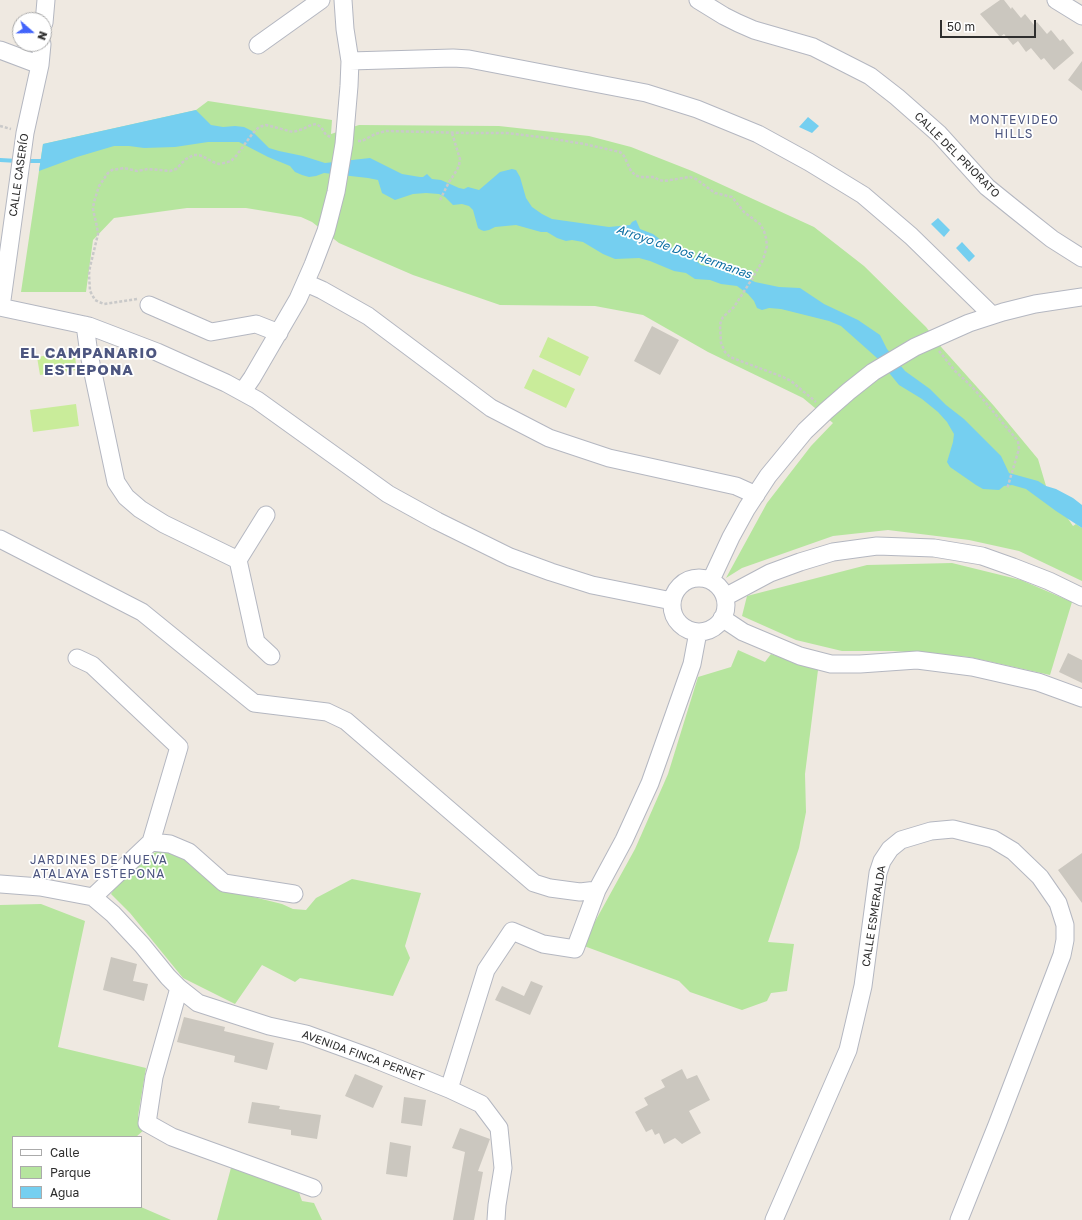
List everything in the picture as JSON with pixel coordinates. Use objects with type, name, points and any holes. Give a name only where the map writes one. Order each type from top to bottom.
[{"type":"street","points":[[45,12],[46,0]]},
{"type":"street","points":[[258,46],[320,0]]},
{"type":"street","points":[[243,391],[252,378],[306,283],[326,231],[336,192],[344,142],[350,61],[345,29],[343,0]]},
{"type":"street","name":"CALLE DEL PRIORATO","points":[[698,0],[738,23],[754,30],[813,47],[870,76],[897,97],[939,134],[998,196],[1052,239],[1082,258]]},
{"type":"street","points":[[1056,0],[1082,16]]},
{"type":"street","points":[[0,50],[40,65]]},
{"type":"street","name":"CALLE CASERÍO","points":[[1,307],[24,137],[40,65],[41,52]]},
{"type":"street","points":[[350,61],[453,58],[469,59],[646,93],[697,109],[758,134],[809,162],[863,195],[911,236],[992,315]]},
{"type":"street","points":[[306,283],[322,290],[368,316],[491,408],[549,438],[609,458],[736,486],[756,495]]},
{"type":"street","points":[[711,580],[731,537],[768,476],[805,431],[826,410],[873,372],[915,347],[969,323],[992,315],[1035,304],[1082,298]]},
{"type":"street","points":[[149,305],[211,332],[256,324],[278,333]]},
{"type":"street","points":[[1,307],[85,325],[157,352],[226,382],[257,400],[388,494],[450,528],[510,557],[592,585],[672,601]]},
{"type":"street","points":[[85,325],[89,354],[116,482],[126,497],[140,510],[164,524],[238,560]]},
{"type":"street","points":[[266,515],[238,560],[256,642],[271,656]]},
{"type":"street","points":[[0,540],[142,612],[254,703],[327,712],[346,722],[534,883],[550,888],[580,892],[597,890]]},
{"type":"street","points":[[725,597],[770,573],[800,562],[833,552],[877,546],[934,548],[982,556],[1049,581],[1082,597]]},
{"type":"street","points":[[699,577],[711,580],[721,589],[725,597],[726,605],[724,614],[714,627],[706,631],[698,632],[689,630],[676,620],[672,612],[673,595],[683,582],[690,578],[699,577]]},
{"type":"street","points":[[722,618],[743,632],[800,656],[831,664],[860,664],[917,660],[972,667],[1038,682],[1082,698]]},
{"type":"street","points":[[449,1089],[486,970],[512,931],[543,944],[575,949],[597,890],[624,840],[650,783],[692,664],[698,632]]},
{"type":"street","points":[[0,896],[26,894],[93,897],[151,842],[179,747],[92,665],[77,658]]},
{"type":"street","name":"CALLE ESMERALDA","points":[[774,1220],[848,1050],[863,986],[878,874],[882,861],[890,849],[900,840],[931,831],[953,829],[993,839],[1013,851],[1040,877],[1058,903],[1065,925],[1065,940],[1062,955],[959,1220]]},
{"type":"street","points":[[151,842],[170,844],[189,852],[224,883],[294,894]]},
{"type":"street","points":[[0,884],[40,887],[93,897]]},
{"type":"street","name":"AVENIDA FINCA PERNET","points":[[93,897],[118,919],[142,945],[168,977],[198,1003],[269,1026],[306,1034],[372,1058],[449,1089],[481,1104],[499,1128],[503,1168],[496,1220]]},
{"type":"street","points":[[179,988],[154,1077],[146,1123],[172,1137],[313,1188]]},
{"type":"path","points":[[149,305],[142,298],[104,304],[95,300],[90,291],[89,274],[98,234],[98,227],[93,209],[99,186],[108,173],[112,170],[124,168],[137,171],[148,169],[170,171],[176,169],[186,159],[198,155],[219,164],[224,163],[236,156],[259,128],[266,126],[294,132],[316,124],[321,127],[328,137],[344,142],[362,141],[375,134],[386,131],[507,133],[584,144],[620,152],[624,156],[631,171],[640,177],[651,176],[664,181],[690,177],[696,179],[715,193],[732,197],[744,212],[760,224],[764,231],[767,246],[763,260],[752,279],[734,307],[723,317],[721,321],[721,338],[725,352],[730,357],[792,381],[826,410]]},
{"type":"path","points":[[440,200],[457,170],[460,159],[452,133]]},
{"type":"path","points":[[930,340],[952,368],[966,380],[1016,438],[1019,445],[1007,489]]},
{"type":"green space","points":[[208,101],[332,120],[331,134],[359,125],[499,126],[589,136],[631,147],[692,171],[814,227],[864,266],[926,327],[942,348],[994,406],[1038,459],[1046,486],[1073,526],[1076,524],[1082,528],[1082,581],[1019,551],[969,540],[888,530],[833,536],[742,568],[726,578],[767,503],[811,446],[833,423],[803,398],[708,352],[643,315],[595,306],[500,305],[413,275],[339,243],[312,222],[301,217],[246,208],[187,208],[114,218],[93,240],[86,292],[21,292],[43,144],[196,110]]},
{"type":"green space","points":[[548,337],[589,357],[580,376],[539,357]]},
{"type":"green space","points":[[74,351],[77,370],[40,375],[37,357]]},
{"type":"green space","points":[[533,369],[575,389],[566,408],[524,388]]},
{"type":"green space","points":[[76,404],[79,426],[33,432],[30,410]]},
{"type":"green space","points":[[952,563],[1021,580],[1072,602],[1050,675],[969,657],[893,651],[842,651],[796,640],[742,616],[747,596],[867,565]]},
{"type":"green space","points":[[738,650],[765,662],[771,654],[818,670],[805,774],[806,812],[799,848],[768,942],[794,944],[787,991],[771,993],[767,1001],[742,1010],[690,992],[679,981],[584,946],[592,927],[635,849],[668,774],[698,677],[731,667]]},
{"type":"green space","points":[[170,847],[225,890],[282,904],[293,909],[306,910],[316,898],[352,879],[421,893],[405,946],[410,958],[393,996],[300,978],[295,982],[262,965],[235,1004],[183,978],[130,913],[111,894],[124,874],[151,854]]},
{"type":"green space","points":[[41,904],[85,921],[58,1047],[146,1068],[138,1116],[145,1129],[137,1136],[12,1136],[12,1208],[142,1207],[171,1220],[0,1220],[0,905]]},
{"type":"green space","points":[[232,1164],[297,1187],[302,1201],[314,1203],[322,1220],[217,1220]]},
{"type":"water","points":[[196,110],[211,125],[223,127],[244,127],[252,131],[269,148],[325,163],[370,158],[402,174],[423,177],[427,174],[432,179],[441,180],[459,188],[464,189],[468,187],[479,190],[500,172],[512,169],[516,170],[520,177],[526,198],[532,207],[552,219],[609,227],[630,225],[636,220],[640,229],[653,234],[673,249],[687,252],[701,265],[720,269],[733,275],[739,274],[755,282],[779,287],[800,288],[824,304],[858,320],[880,335],[887,349],[905,371],[930,389],[946,405],[964,419],[1001,456],[1009,473],[1038,481],[1073,498],[1082,505],[1082,528],[1026,489],[1012,485],[1004,486],[999,490],[983,489],[950,467],[947,462],[954,434],[947,422],[938,412],[922,399],[899,385],[877,358],[841,326],[829,321],[781,309],[769,308],[762,310],[757,308],[754,301],[748,294],[737,286],[721,284],[710,280],[695,279],[686,273],[674,271],[639,258],[615,259],[603,254],[583,242],[572,240],[566,241],[547,232],[541,232],[516,225],[495,227],[484,231],[478,228],[473,210],[469,206],[462,204],[453,205],[445,197],[439,194],[413,194],[395,200],[382,193],[378,180],[324,173],[309,177],[295,172],[290,166],[268,157],[239,142],[208,142],[175,147],[144,148],[114,146],[77,157],[39,171],[43,144]]},
{"type":"water","points":[[808,117],[819,126],[812,133],[799,127]]},
{"type":"water","points":[[938,218],[950,230],[944,237],[931,224]]},
{"type":"water","points":[[962,242],[975,256],[969,262],[956,248]]},
{"type":"building","points":[[1000,0],[1004,0],[1021,18],[1025,14],[1034,25],[1037,22],[1047,34],[1051,30],[1060,41],[1063,39],[1074,53],[1054,70],[1044,58],[1041,60],[1031,48],[1026,52],[1018,41],[1013,45],[1004,34],[1000,37],[980,14]]},
{"type":"building","points":[[1082,61],[1082,91],[1068,80]]},
{"type":"building","points":[[652,326],[679,340],[660,375],[634,361]]},
{"type":"building","points":[[1068,653],[1082,660],[1082,683],[1059,672]]},
{"type":"building","points":[[1082,853],[1082,903],[1058,870]]},
{"type":"building","points":[[111,957],[137,964],[133,981],[148,984],[144,1001],[103,990]]},
{"type":"building","points":[[531,981],[543,986],[530,1015],[495,1000],[502,986],[524,996]]},
{"type":"building","points":[[184,1017],[225,1027],[224,1031],[274,1043],[267,1070],[234,1062],[235,1056],[177,1042]]},
{"type":"building","points":[[682,1069],[687,1079],[697,1075],[710,1100],[689,1111],[701,1133],[682,1144],[675,1138],[664,1144],[659,1133],[655,1135],[652,1129],[646,1132],[635,1112],[648,1105],[644,1098],[665,1087],[661,1080]]},
{"type":"building","points":[[355,1074],[383,1086],[373,1108],[345,1096]]},
{"type":"building","points":[[404,1097],[426,1100],[422,1126],[401,1123]]},
{"type":"building","points":[[252,1102],[280,1106],[279,1109],[321,1115],[317,1139],[291,1135],[291,1130],[248,1123]]},
{"type":"building","points":[[460,1128],[490,1139],[478,1171],[483,1172],[474,1220],[453,1220],[465,1152],[452,1148]]},
{"type":"building","points":[[390,1142],[411,1146],[407,1177],[386,1174]]},
{"type":"waterway","name":"Arroyo de Dos Hermanas","points":[[0,160],[18,161]]},
{"type":"waterway","name":"Arroyo de Dos Hermanas","points":[[25,161],[46,161]]},
{"type":"district","name":"MONTEVIDEO HILLS","points":[[1014,127]]},
{"type":"district","name":"EL CAMPANARIO ESTEPONA","points":[[89,362]]},
{"type":"district","name":"JARDINES DE NUEVA ATALAYA ESTEPONA","points":[[99,867]]}]
